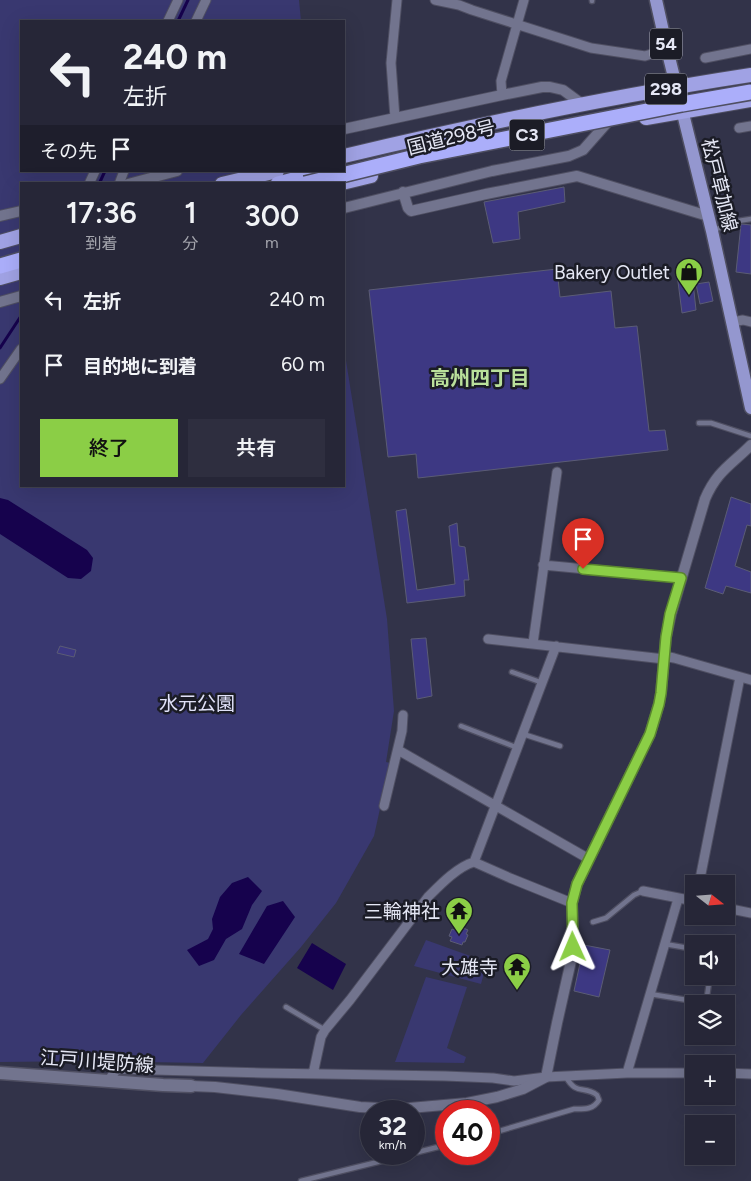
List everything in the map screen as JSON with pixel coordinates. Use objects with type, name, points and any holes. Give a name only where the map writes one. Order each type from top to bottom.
[{"type":"highway","name":"国道298号","points":[[345,156],[582,104],[751,75]]},
{"type":"highway","name":"C3","points":[[345,168],[430,146],[586,112],[679,94],[751,83]]},
{"type":"highway","name":"C3","points":[[313,182],[439,152],[751,92]]},
{"type":"highway","name":"国道298号","points":[[345,182],[492,145],[751,100]]},
{"type":"highway","points":[[230,182],[273,172]]},
{"type":"highway","points":[[286,182],[325,172]]},
{"type":"highway","points":[[0,242],[20,236]]},
{"type":"highway","points":[[0,256],[20,251]]},
{"type":"highway","points":[[0,266],[20,260]]},
{"type":"highway","points":[[0,278],[20,272]]},
{"type":"main road","name":"松戸草加線","points":[[656,0],[712,231],[751,408]]},
{"type":"main road","name":"江戸川堤防線","points":[[0,1073],[191,1086]]},
{"type":"street","points":[[168,20],[178,0]]},
{"type":"street","points":[[196,20],[206,0]]},
{"type":"street","points":[[395,118],[391,63],[398,0]]},
{"type":"street","points":[[435,0],[459,5],[591,48],[645,56],[667,49]]},
{"type":"street","points":[[502,95],[501,81],[524,0]]},
{"type":"street","points":[[705,58],[751,49]]},
{"type":"street","points":[[727,79],[751,68]]},
{"type":"street","points":[[345,129],[550,86],[563,90],[582,104]]},
{"type":"street","points":[[345,208],[492,171],[569,156],[583,150],[606,124]]},
{"type":"street","points":[[739,128],[751,126]]},
{"type":"street","points":[[136,182],[173,172]]},
{"type":"street","points":[[403,192],[408,208],[411,211],[577,176],[708,216]]},
{"type":"street","points":[[0,216],[20,211]]},
{"type":"street","points":[[0,302],[20,296]]},
{"type":"street","points":[[732,322],[743,320],[751,322]]},
{"type":"street","points":[[2,377],[20,350]]},
{"type":"street","points":[[546,1077],[572,961],[572,903],[577,884],[650,734],[659,704],[670,614],[705,499],[718,476],[751,445]]},
{"type":"street","points":[[533,644],[557,472]]},
{"type":"street","points":[[543,566],[681,578]]},
{"type":"street","points":[[488,639],[674,658],[751,680]]},
{"type":"street","points":[[474,862],[556,646]]},
{"type":"street","points":[[701,875],[740,677]]},
{"type":"street","points":[[384,806],[402,731],[403,715]]},
{"type":"street","points":[[398,750],[589,859]]},
{"type":"street","points":[[313,1074],[321,1037],[326,1030],[428,897],[438,886],[467,864],[474,862],[572,903]]},
{"type":"street","points":[[643,891],[685,900]]},
{"type":"street","points":[[627,1074],[678,899]]},
{"type":"street","points":[[735,910],[751,913]]},
{"type":"street","points":[[108,1081],[117,1069],[435,1075],[514,1081],[566,1076],[685,1073]]},
{"type":"street","points":[[735,1073],[751,1074]]},
{"type":"street","points":[[191,1086],[277,1094],[360,1107],[398,1109],[467,1103],[523,1089],[546,1077]]},
{"type":"lane","points":[[712,231],[738,220],[751,219]]},
{"type":"lane","points":[[699,423],[711,423],[751,436]]},
{"type":"lane","points":[[512,672],[543,684]]},
{"type":"lane","points":[[461,726],[518,748]]},
{"type":"lane","points":[[523,734],[560,746]]},
{"type":"lane","points":[[593,922],[606,918],[634,895],[643,891]]},
{"type":"lane","points":[[664,944],[685,948]]},
{"type":"lane","points":[[650,994],[706,1003],[709,985]]},
{"type":"lane","points":[[286,1007],[326,1030]]},
{"type":"lane","points":[[500,1131],[574,1110],[588,1109],[596,1106],[599,1100],[597,1096],[587,1090],[579,1090],[571,1086],[566,1076]]},
{"type":"lane","points":[[301,1181],[366,1165]]},
{"type":"green space","name":"水元公園","points":[[0,0],[299,0],[301,20],[20,20],[20,172],[317,172],[319,182],[20,182],[20,487],[345,487],[345,354],[387,619],[394,711],[386,762],[390,763],[374,836],[336,903],[203,1063],[0,1062]]},
{"type":"green space","points":[[426,940],[487,962],[481,984],[414,966]]},
{"type":"green space","points":[[426,977],[467,987],[447,1048],[466,1057],[464,1063],[395,1062]]},
{"type":"shaded area","points":[[0,498],[8,500],[87,550],[93,558],[91,571],[81,579],[68,578],[0,534]]},
{"type":"shaded area","points":[[248,877],[262,891],[252,905],[242,929],[226,939],[214,960],[199,966],[187,950],[208,939],[213,929],[212,919],[220,897],[232,883]]},
{"type":"shaded area","points":[[283,901],[295,917],[264,964],[239,954],[267,906]]},
{"type":"shaded area","points":[[312,943],[346,964],[333,990],[297,968]]},
{"type":"building","points":[[564,187],[565,202],[518,212],[520,239],[493,243],[484,202]]},
{"type":"building","points":[[741,224],[751,225],[751,274],[736,272]]},
{"type":"building","points":[[557,269],[560,297],[611,291],[615,328],[637,326],[649,431],[665,430],[668,450],[418,478],[416,454],[388,457],[369,290]]},
{"type":"building","points":[[692,273],[696,310],[682,313],[677,274]]},
{"type":"building","points":[[709,282],[713,301],[700,304],[696,284]]},
{"type":"building","points":[[731,497],[751,504],[751,526],[747,525],[735,566],[751,572],[751,593],[726,586],[723,594],[705,588]]},
{"type":"building","points":[[406,509],[417,590],[455,584],[449,526],[457,523],[459,546],[465,547],[469,580],[464,580],[465,596],[407,603],[396,511]]},
{"type":"building","points":[[426,638],[432,696],[417,699],[411,639]]},
{"type":"building","points":[[60,646],[76,650],[74,657],[57,653]]},
{"type":"building","name":"三輪神社","points":[[456,925],[468,930],[466,934],[468,935],[462,945],[450,941],[452,937],[449,936]]},
{"type":"building","points":[[584,945],[610,950],[599,997],[574,991]]},
{"type":"waterway","points":[[178,20],[188,0]]},
{"type":"waterway","points":[[100,182],[105,172]]},
{"type":"waterway","points":[[0,348],[20,318]]},
{"type":"place","name":"Bakery Outlet","points":[[689,296]]},
{"type":"place","name":"三輪神社","points":[[459,935]]},
{"type":"place","name":"大雄寺","points":[[517,991]]},
{"type":"district","name":"高州四丁目","points":[[480,378]]},
{"type":"route","points":[[573,947],[572,903],[577,884],[650,734],[659,704],[670,614],[681,578],[583,569]]}]
